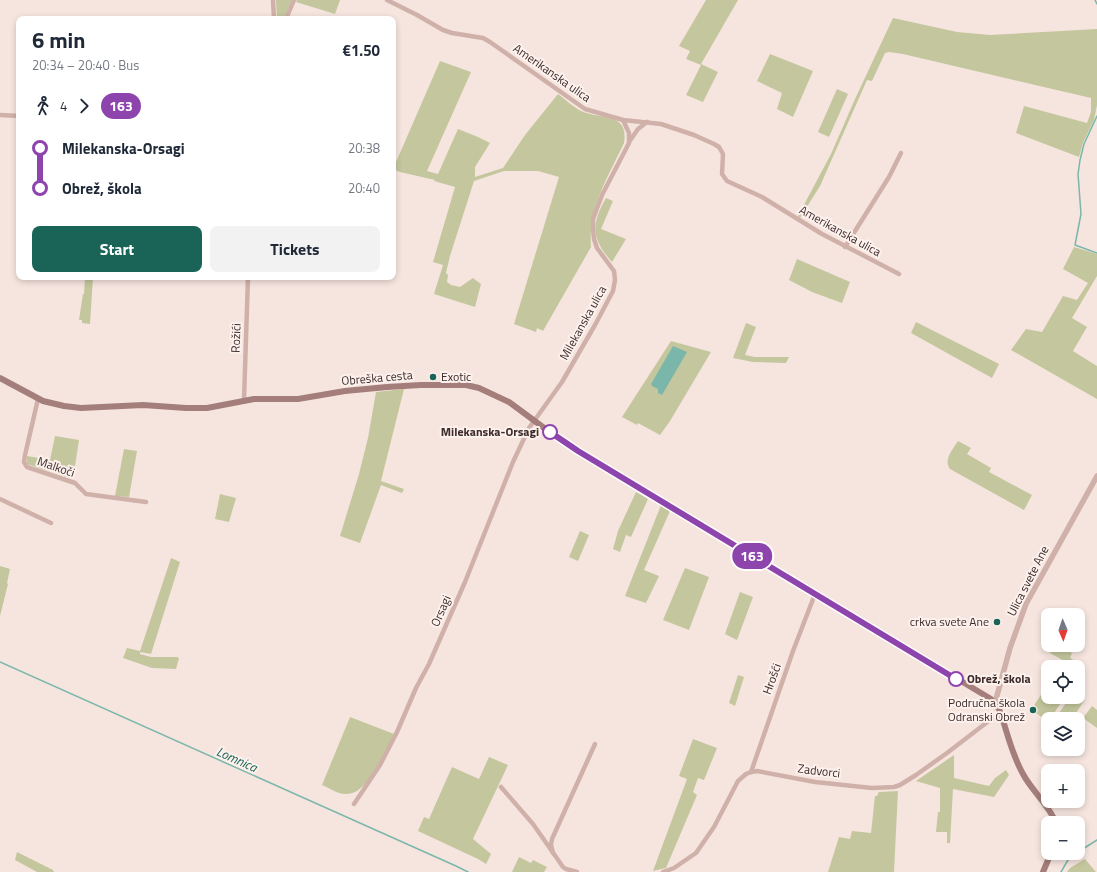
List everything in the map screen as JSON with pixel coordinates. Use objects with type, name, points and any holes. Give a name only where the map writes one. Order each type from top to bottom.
[{"type":"main road","name":"Obreška cesta","points":[[0,378],[38,399],[57,405],[81,408],[143,405],[207,408],[244,400],[262,398],[298,399],[345,391],[387,387],[466,385],[479,388],[498,396],[518,408],[578,451],[995,703],[1001,714],[1009,742],[1019,767],[1052,816]]},
{"type":"main road","points":[[1043,872],[1048,860]]},
{"type":"street","points":[[273,0],[274,16]]},
{"type":"street","points":[[287,16],[294,0]]},
{"type":"street","name":"Amerikanska ulica","points":[[386,0],[443,30],[483,38],[585,109],[622,120],[661,124],[694,135],[719,147],[723,154],[722,174],[727,181],[762,198],[845,247],[900,274]]},
{"type":"street","points":[[0,115],[16,116]]},
{"type":"street","points":[[622,120],[629,132],[629,143]]},
{"type":"street","name":"Milekanska ulica","points":[[534,420],[562,382],[595,325],[615,286],[614,271],[597,248],[594,239],[593,220],[602,195],[629,143],[638,129],[648,122]]},
{"type":"street","points":[[845,247],[889,177],[902,153]]},
{"type":"street","name":"Rožići","points":[[244,400],[248,280]]},
{"type":"street","name":"Malkoči","points":[[38,399],[25,455],[24,462],[27,467],[75,483],[86,494],[146,502]]},
{"type":"street","name":"Orsagi","points":[[354,804],[380,764],[429,664],[465,582],[513,462],[534,420]]},
{"type":"street","name":"Ulica svete Ane","points":[[995,703],[1010,648],[1026,604],[1097,476]]},
{"type":"street","points":[[0,499],[50,523]]},
{"type":"street","name":"Hrošći","points":[[751,772],[793,651],[815,594]]},
{"type":"street","name":"Zadvorci","points":[[751,772],[757,771],[799,780],[872,788],[894,787],[912,778],[990,720],[1001,714]]},
{"type":"street","points":[[553,853],[551,845],[552,839],[595,744]]},
{"type":"street","points":[[663,872],[674,868],[696,853],[714,827],[738,781],[751,772]]},
{"type":"street","points":[[501,787],[532,824],[563,867],[577,872]]},
{"type":"green space","points":[[276,0],[292,0],[285,16],[277,16]]},
{"type":"green space","points":[[297,0],[340,0],[335,14],[296,2]]},
{"type":"green space","points":[[706,0],[738,0],[701,64],[718,72],[703,102],[686,95],[701,65],[686,59],[690,51],[679,46]]},
{"type":"green space","points":[[893,18],[957,32],[990,35],[1097,29],[1097,105],[1094,120],[1083,143],[1079,157],[1016,133],[1024,106],[1087,123],[1091,112],[1091,98],[889,52],[885,53],[872,81],[867,80],[820,186],[800,218],[798,216],[831,154]]},
{"type":"green space","points":[[770,54],[813,71],[793,117],[777,109],[782,93],[757,81]]},
{"type":"green space","points":[[440,61],[471,72],[427,171],[438,174],[458,129],[490,143],[475,167],[475,177],[503,168],[525,135],[558,94],[581,111],[618,122],[622,126],[624,133],[624,143],[600,193],[596,206],[591,233],[591,247],[543,331],[537,328],[536,332],[514,324],[559,177],[538,171],[504,171],[474,181],[446,273],[448,275],[447,282],[451,285],[460,287],[473,278],[481,284],[475,307],[434,294],[443,265],[433,262],[455,187],[434,181],[435,180],[400,172],[396,170],[396,162]]},
{"type":"green space","points":[[837,89],[848,94],[829,137],[818,132]]},
{"type":"green space","points":[[606,198],[613,201],[601,229],[626,239],[612,262],[600,246],[596,232],[597,217]]},
{"type":"green space","points":[[1074,247],[1097,254],[1097,276],[1072,318],[1087,327],[1073,351],[1097,366],[1097,399],[1011,350],[1026,329],[1042,332],[1063,296],[1077,300],[1088,283],[1063,269]]},
{"type":"green space","points":[[797,259],[850,282],[842,303],[812,292],[789,280]]},
{"type":"green space","points":[[85,280],[93,280],[90,324],[82,323],[82,320],[79,320],[84,294]]},
{"type":"green space","points":[[916,322],[999,364],[992,378],[911,333]]},
{"type":"green space","points":[[746,323],[756,327],[745,355],[755,357],[789,357],[786,363],[753,362],[733,358]]},
{"type":"green space","points":[[671,341],[711,352],[660,435],[638,423],[637,425],[622,417]]},
{"type":"green space","points":[[404,389],[381,481],[404,489],[402,493],[381,485],[360,543],[340,536],[359,474],[368,438],[376,392]]},
{"type":"green space","points":[[55,436],[79,440],[73,479],[27,464],[27,456],[50,460]]},
{"type":"green space","points":[[958,441],[971,448],[967,454],[991,468],[989,472],[1032,495],[1024,510],[950,469],[948,466],[948,458]]},
{"type":"green space","points":[[124,449],[137,451],[129,497],[115,496]]},
{"type":"green space","points":[[636,492],[648,499],[631,537],[626,535],[620,552],[613,549],[618,531]]},
{"type":"green space","points":[[220,494],[236,498],[229,522],[215,519]]},
{"type":"green space","points":[[661,505],[670,511],[644,570],[659,576],[646,603],[625,596]]},
{"type":"green space","points":[[580,531],[589,535],[578,561],[569,557]]},
{"type":"green space","points":[[171,558],[180,562],[151,654],[140,652],[140,654],[151,657],[179,658],[176,669],[152,668],[123,658],[127,648],[140,651]]},
{"type":"green space","points":[[0,566],[10,569],[0,616]]},
{"type":"green space","points":[[685,568],[709,577],[689,630],[663,620]]},
{"type":"green space","points":[[740,592],[753,597],[737,640],[725,634]]},
{"type":"green space","points":[[1070,652],[1072,653],[1070,658],[1073,660],[1062,660],[1050,653]]},
{"type":"green space","points":[[738,675],[744,677],[735,706],[729,703]]},
{"type":"green space","points":[[1041,695],[1041,704],[1060,704],[1055,712],[1041,712],[1041,716],[1031,710]]},
{"type":"green space","points":[[1065,704],[1082,704],[1077,712],[1060,712]]},
{"type":"green space","points":[[1092,706],[1097,710],[1097,728],[1085,719],[1085,715]]},
{"type":"green space","points":[[350,717],[394,734],[374,772],[363,786],[357,791],[342,794],[322,785]]},
{"type":"green space","points":[[693,739],[717,748],[704,780],[698,778],[693,792],[697,795],[666,868],[653,871],[687,779],[679,776]]},
{"type":"green space","points":[[954,755],[954,778],[989,786],[995,778],[1006,770],[1009,775],[994,797],[953,789],[950,843],[947,843],[947,832],[936,832],[938,812],[940,812],[940,788],[916,781]]},
{"type":"green space","points":[[489,757],[508,765],[473,839],[491,854],[486,864],[418,831],[424,817],[429,819],[452,767],[479,779]]},
{"type":"green space","points":[[898,791],[894,872],[828,872],[839,837],[850,839],[852,831],[871,833],[875,796],[877,796],[879,792]]},
{"type":"green space","points":[[17,852],[53,870],[54,872],[37,872],[15,860]]},
{"type":"green space","points":[[519,857],[531,863],[533,860],[547,867],[544,872],[512,872]]},
{"type":"green space","points":[[1085,859],[1096,872],[1067,872],[1070,868]]},
{"type":"water","points":[[673,346],[687,352],[662,395],[658,393],[658,389],[651,384]]},
{"type":"waterway","points":[[1095,0],[1097,4]]},
{"type":"waterway","points":[[1097,116],[1084,144],[1080,160],[1078,174],[1081,214],[1075,245],[1097,253]]},
{"type":"waterway","name":"Lomnica","points":[[0,662],[468,872]]},
{"type":"waterway","points":[[1085,848],[1097,840]]},
{"type":"waterway","points":[[1061,872],[1068,860]]},
{"type":"bus line","name":"163","points":[[550,432],[578,451],[956,679]]},
{"type":"place","name":"Exotic","points":[[433,377]]},
{"type":"place","name":"Milekanska-Orsagi","points":[[550,432]]},
{"type":"place","name":"crkva svete Ane","points":[[997,622]]},
{"type":"place","name":"Obrež, škola","points":[[956,679]]},
{"type":"place","name":"Područna škola Odranski Obrež","points":[[1033,710]]}]
